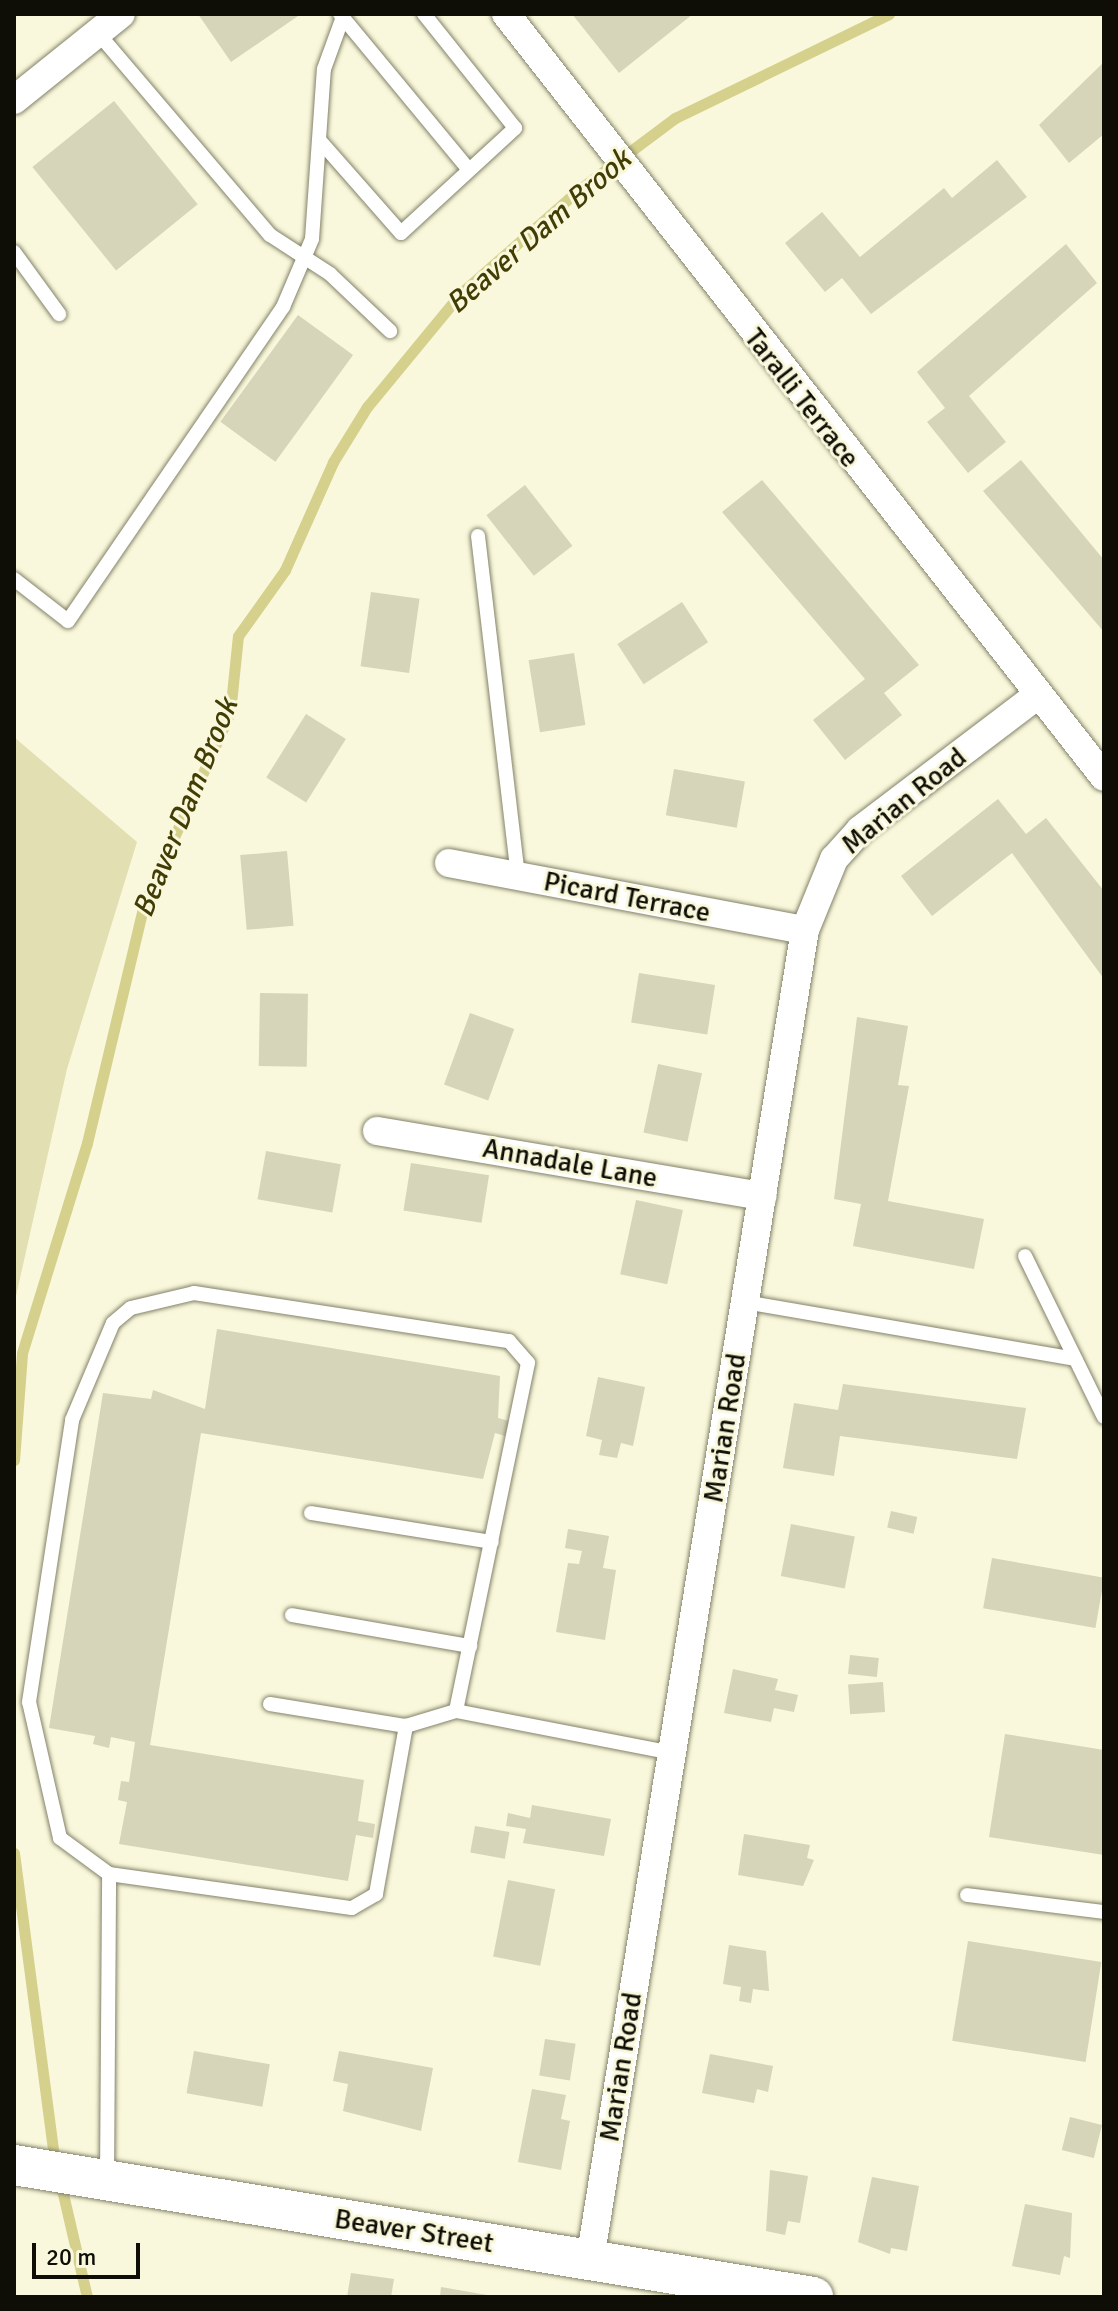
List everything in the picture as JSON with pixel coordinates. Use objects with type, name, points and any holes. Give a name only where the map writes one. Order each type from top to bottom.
[{"type":"main road","name":"Beaver Street","points":[[14,2165],[813,2297]]},
{"type":"street","points":[[14,100],[121,14]]},
{"type":"street","name":"Taralli Terrace","points":[[506,14],[596,128],[638,191],[1104,777]]},
{"type":"street","name":"Marian Road","points":[[590,2260],[805,930],[834,859],[860,830],[1038,695]]},
{"type":"street","name":"Picard Terrace","points":[[449,863],[805,930]]},
{"type":"street","name":"Annadale Lane","points":[[377,1131],[763,1196]]},
{"type":"lane","points":[[321,142],[401,233],[515,128],[424,14]]},
{"type":"lane","points":[[14,579],[68,621],[283,307],[307,258],[321,142],[326,55],[342,15],[469,170]]},
{"type":"lane","points":[[98,33],[270,235],[307,258],[390,331]]},
{"type":"lane","points":[[14,252],[59,314]]},
{"type":"lane","points":[[478,536],[518,876]]},
{"type":"lane","points":[[1025,1256],[1104,1417]]},
{"type":"lane","points":[[406,1726],[376,1894],[352,1908],[109,1874],[60,1838],[29,1702],[72,1420],[113,1323],[131,1308],[194,1293],[509,1341],[528,1363],[456,1711]]},
{"type":"lane","points":[[745,1302],[1075,1359]]},
{"type":"lane","points":[[311,1513],[492,1542]]},
{"type":"lane","points":[[292,1615],[470,1646]]},
{"type":"lane","points":[[270,1704],[406,1726],[456,1711],[672,1753]]},
{"type":"lane","points":[[98,2179],[109,1874]]},
{"type":"lane","points":[[967,1895],[1104,1912]]},
{"type":"shaded area","points":[[14,737],[137,842],[67,1069],[14,1305]]},
{"type":"building","points":[[198,14],[301,14],[231,62]]},
{"type":"building","points":[[572,14],[693,14],[619,73]]},
{"type":"building","points":[[1104,62],[1104,134],[1069,163],[1039,125]]},
{"type":"building","points":[[114,101],[198,204],[116,270],[32,167]]},
{"type":"building","points":[[997,160],[1027,197],[871,314],[842,278],[825,292],[785,243],[822,212],[860,257],[944,188],[952,198]]},
{"type":"building","points":[[1066,244],[1097,283],[969,396],[1006,442],[968,473],[927,422],[945,408],[917,372]]},
{"type":"building","points":[[298,315],[353,355],[275,462],[220,422]]},
{"type":"building","points":[[1021,460],[1104,560],[1104,632],[983,491]]},
{"type":"building","points":[[762,480],[919,665],[884,693],[902,715],[845,760],[813,720],[865,679],[722,512]]},
{"type":"building","points":[[525,485],[572,546],[534,576],[486,515]]},
{"type":"building","points":[[371,592],[420,599],[409,673],[361,666]]},
{"type":"building","points":[[682,602],[708,642],[644,684],[617,644]]},
{"type":"building","points":[[574,653],[585,725],[540,732],[529,660]]},
{"type":"building","points":[[306,714],[346,739],[306,803],[266,778]]},
{"type":"building","points":[[674,769],[745,782],[737,828],[666,815]]},
{"type":"building","points":[[998,799],[1026,834],[1046,818],[1104,891],[1104,979],[1012,853],[932,916],[901,876]]},
{"type":"building","points":[[287,851],[294,926],[247,930],[240,855]]},
{"type":"building","points":[[639,973],[715,985],[707,1034],[631,1022]]},
{"type":"building","points":[[260,993],[308,994],[307,1067],[259,1066]]},
{"type":"building","points":[[470,1013],[514,1029],[488,1100],[444,1084]]},
{"type":"building","points":[[857,1017],[908,1026],[898,1085],[909,1086],[888,1201],[984,1219],[974,1269],[853,1246],[861,1204],[834,1199]]},
{"type":"building","points":[[658,1064],[702,1073],[687,1142],[643,1132]]},
{"type":"building","points":[[266,1151],[341,1164],[332,1212],[257,1199]]},
{"type":"building","points":[[411,1163],[489,1175],[482,1223],[403,1210]]},
{"type":"building","points":[[636,1200],[683,1210],[667,1284],[620,1274]]},
{"type":"building","points":[[217,1329],[500,1376],[498,1418],[509,1421],[505,1436],[495,1433],[483,1479],[201,1433],[150,1745],[364,1780],[358,1821],[375,1824],[373,1838],[356,1835],[348,1881],[119,1844],[127,1802],[118,1800],[121,1781],[129,1782],[135,1742],[111,1737],[109,1748],[93,1744],[95,1736],[49,1728],[103,1393],[151,1399],[153,1390],[205,1409]]},
{"type":"building","points":[[598,1377],[645,1387],[633,1446],[621,1443],[617,1458],[599,1455],[602,1440],[586,1436]]},
{"type":"building","points":[[843,1384],[1026,1408],[1017,1459],[840,1436],[834,1476],[783,1468],[794,1403],[838,1410]]},
{"type":"building","points":[[891,1511],[917,1517],[913,1534],[887,1528]]},
{"type":"building","points":[[791,1524],[855,1536],[845,1588],[781,1576]]},
{"type":"building","points":[[568,1529],[609,1536],[603,1568],[616,1570],[605,1640],[556,1632],[568,1563],[579,1564],[582,1551],[565,1548]]},
{"type":"building","points":[[992,1558],[1104,1578],[1095,1628],[983,1608]]},
{"type":"building","points":[[850,1655],[879,1658],[877,1677],[848,1674]]},
{"type":"building","points":[[733,1669],[778,1679],[775,1690],[798,1695],[794,1712],[774,1708],[771,1722],[724,1713]]},
{"type":"building","points":[[883,1682],[885,1712],[850,1714],[848,1684]]},
{"type":"building","points":[[1005,1734],[1104,1750],[1104,1855],[989,1837]]},
{"type":"building","points":[[532,1805],[611,1819],[604,1856],[523,1843],[526,1829],[506,1826],[508,1813],[530,1818]]},
{"type":"building","points":[[475,1826],[509,1832],[505,1859],[470,1853]]},
{"type":"building","points":[[744,1834],[810,1845],[807,1858],[814,1860],[803,1886],[738,1875]]},
{"type":"building","points":[[508,1880],[555,1889],[540,1966],[493,1957]]},
{"type":"building","points":[[968,1941],[1101,1962],[1086,2062],[952,2041]]},
{"type":"building","points":[[729,1945],[766,1951],[769,1991],[753,1989],[751,2003],[739,2001],[741,1987],[723,1984]]},
{"type":"building","points":[[545,2039],[576,2044],[570,2080],[539,2076]]},
{"type":"building","points":[[194,2051],[270,2064],[262,2107],[187,2093]]},
{"type":"building","points":[[339,2051],[433,2068],[421,2131],[343,2111],[348,2084],[333,2081]]},
{"type":"building","points":[[710,2054],[773,2066],[768,2092],[757,2089],[754,2103],[702,2093]]},
{"type":"building","points":[[532,2089],[566,2095],[561,2119],[570,2121],[561,2170],[518,2162]]},
{"type":"building","points":[[1070,2117],[1102,2125],[1094,2158],[1062,2150]]},
{"type":"building","points":[[770,2170],[808,2176],[800,2223],[788,2221],[785,2235],[766,2231]]},
{"type":"building","points":[[872,2177],[919,2186],[907,2251],[891,2248],[890,2254],[858,2242]]},
{"type":"building","points":[[1025,2204],[1072,2213],[1070,2258],[1064,2256],[1060,2275],[1012,2266]]},
{"type":"building","points":[[351,2273],[394,2279],[391,2297],[347,2297]]},
{"type":"building","points":[[441,2287],[487,2295],[487,2297],[440,2297]]},
{"type":"waterway","name":"Beaver Dam Brook","points":[[14,1460],[22,1353],[87,1143],[144,904],[230,713],[238,636],[285,570],[333,462],[367,407],[460,294],[576,192],[675,118],[889,14]]},
{"type":"waterway","name":"Beaver Dam Brook","points":[[14,1853],[55,2165]]},
{"type":"waterway","name":"Beaver Dam Brook","points":[[60,2181],[87,2297]]}]
